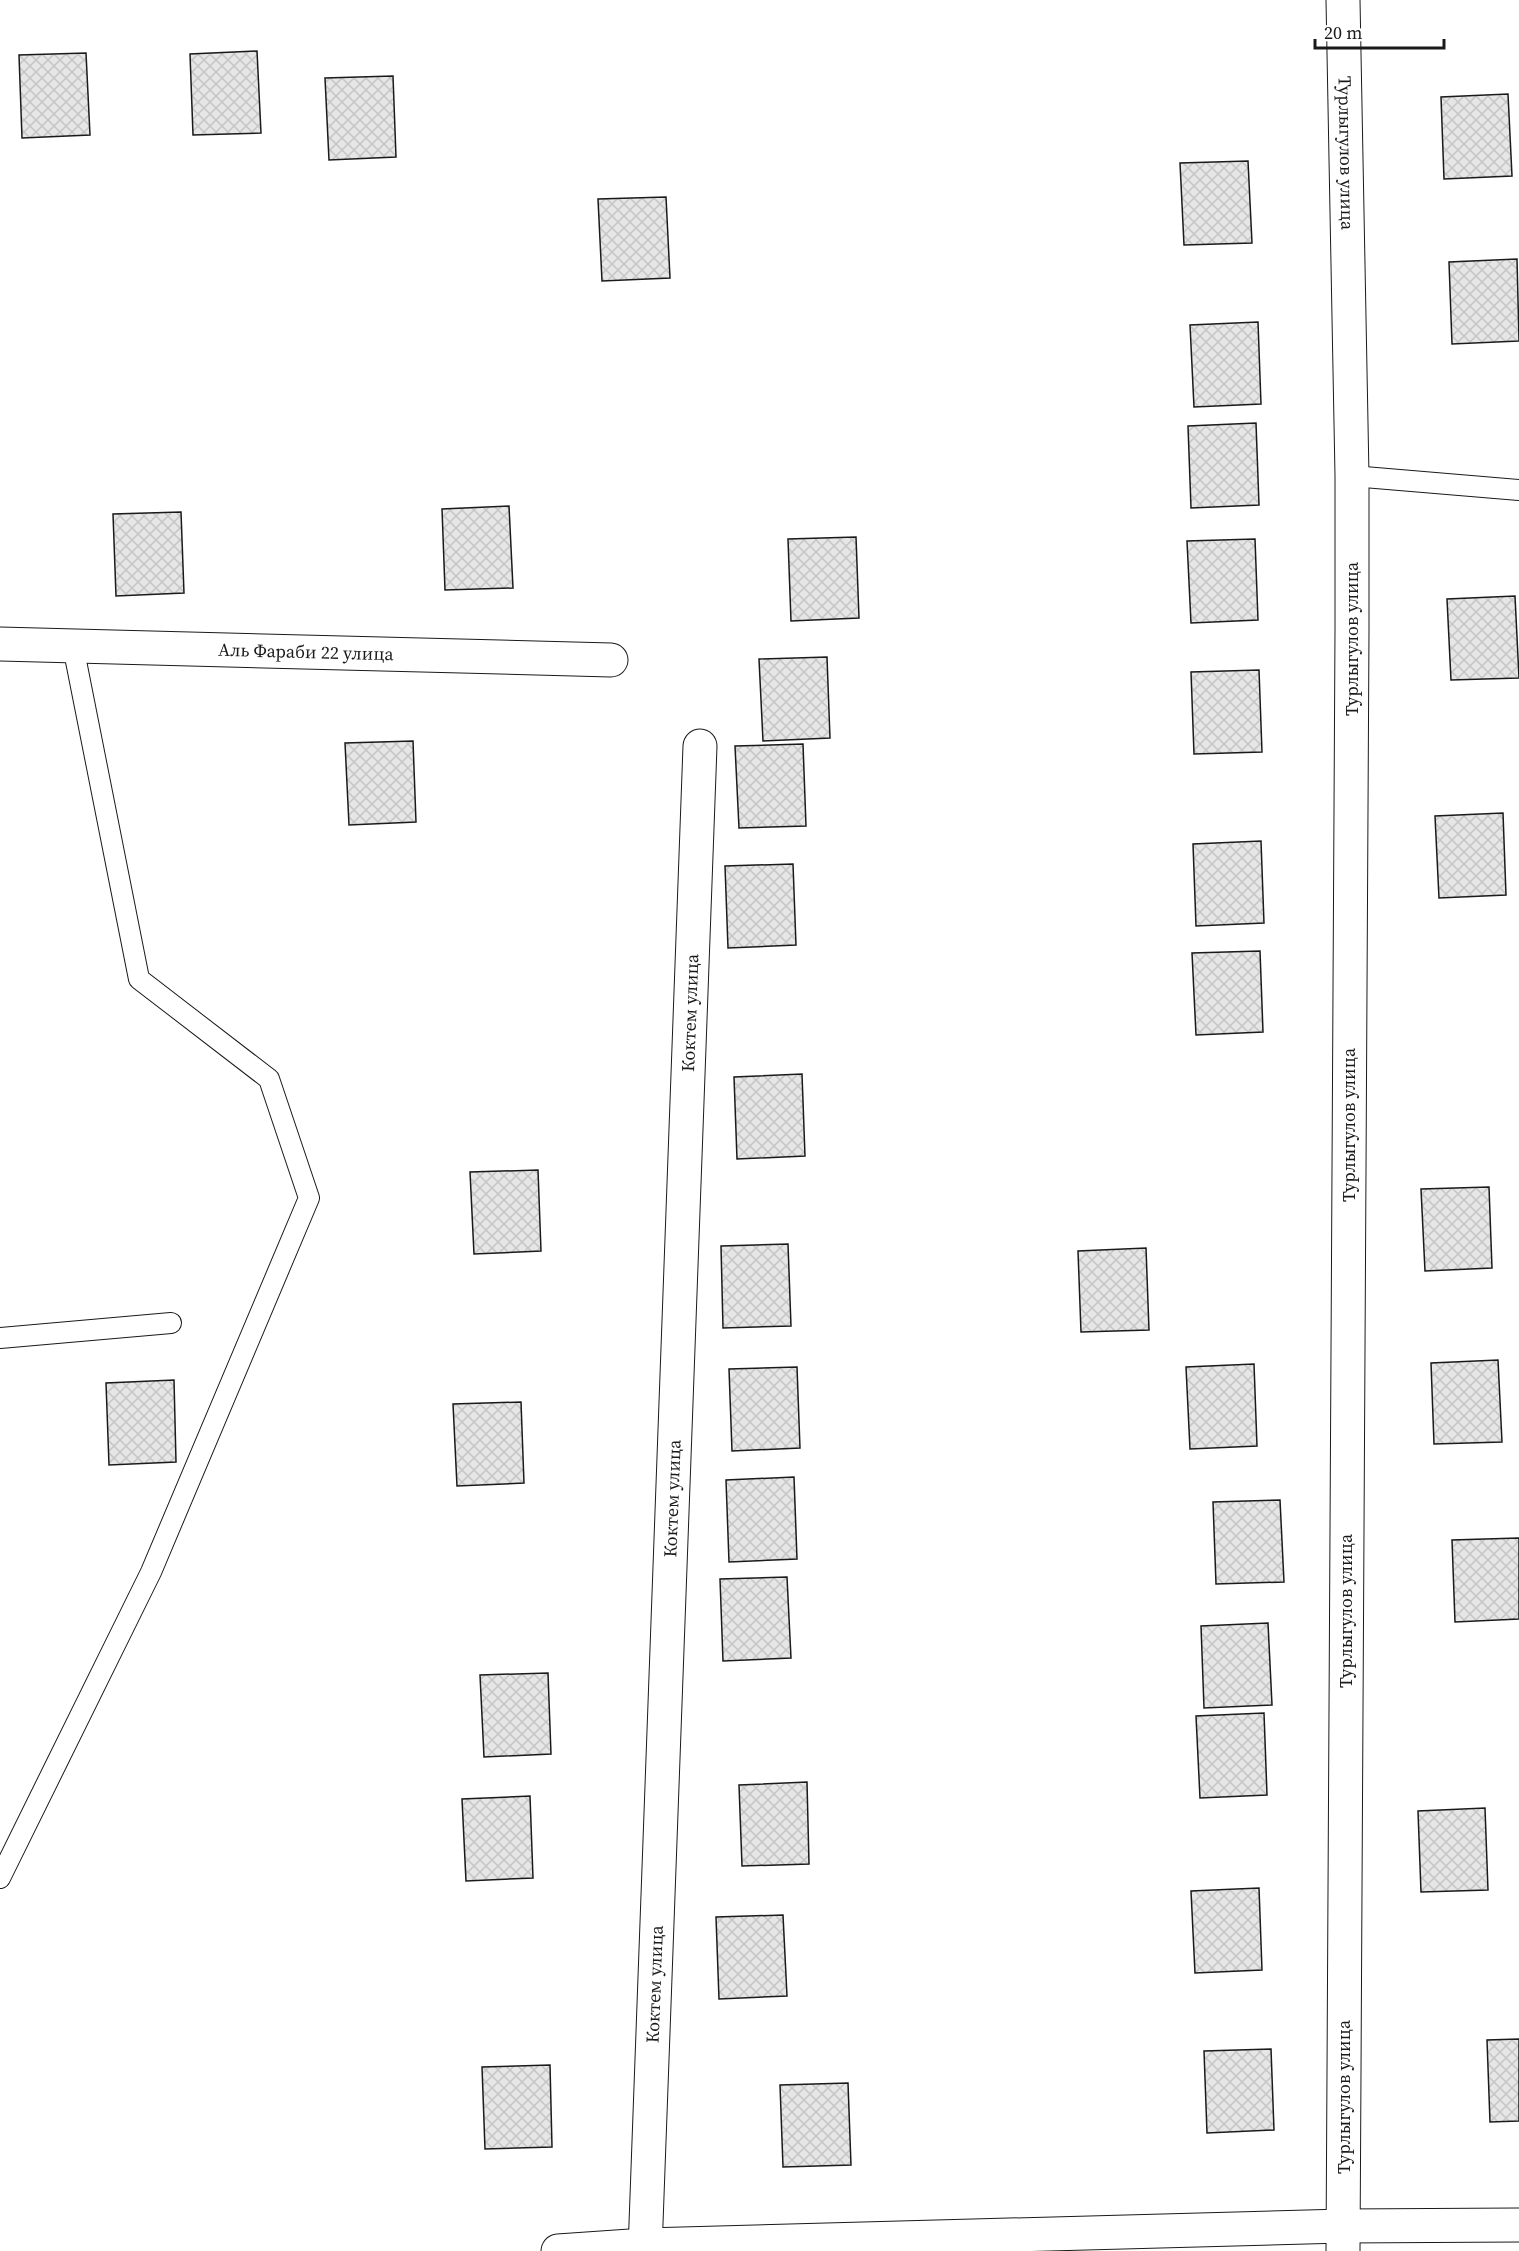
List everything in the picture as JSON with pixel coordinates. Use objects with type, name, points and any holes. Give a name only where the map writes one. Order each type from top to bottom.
[{"type":"street","name":"Турлыгулов улица","points":[[1343,0],[1352,476],[1343,2239]]},
{"type":"street","name":"Аль Фараби 22 улица","points":[[0,644],[611,660]]},
{"type":"street","name":"Коктем улица","points":[[645,2248],[700,746]]},
{"type":"street","points":[[558,2251],[1343,2239],[1519,2225]]},
{"type":"lane","points":[[1352,476],[1519,490]]},
{"type":"lane","points":[[0,1878],[151,1572],[309,1198],[269,1079],[139,979],[73,646]]},
{"type":"lane","points":[[0,1338],[171,1323]]},
{"type":"building","points":[[257,51],[261,133],[193,135],[190,54]]},
{"type":"building","points":[[86,53],[90,135],[22,138],[19,55]]},
{"type":"building","points":[[393,76],[396,157],[329,160],[325,78]]},
{"type":"building","points":[[1508,94],[1512,176],[1444,179],[1441,97]]},
{"type":"building","points":[[1248,161],[1252,243],[1184,245],[1180,163]]},
{"type":"building","points":[[666,197],[670,278],[602,281],[598,199]]},
{"type":"building","points":[[1517,259],[1519,341],[1452,344],[1449,262]]},
{"type":"building","points":[[1258,322],[1261,404],[1194,407],[1190,325]]},
{"type":"building","points":[[1256,423],[1259,505],[1191,508],[1188,426]]},
{"type":"building","points":[[509,506],[513,588],[445,590],[442,509]]},
{"type":"building","points":[[181,512],[184,593],[116,596],[113,514]]},
{"type":"building","points":[[856,537],[859,618],[791,621],[788,539]]},
{"type":"building","points":[[1255,539],[1258,620],[1191,623],[1187,541]]},
{"type":"building","points":[[1515,596],[1519,678],[1451,680],[1447,599]]},
{"type":"building","points":[[827,657],[830,738],[763,741],[759,659]]},
{"type":"building","points":[[1259,670],[1262,752],[1194,754],[1191,672]]},
{"type":"building","points":[[413,741],[416,822],[349,825],[345,743]]},
{"type":"building","points":[[803,744],[806,826],[739,828],[735,746]]},
{"type":"building","points":[[1503,813],[1506,895],[1439,898],[1435,816]]},
{"type":"building","points":[[1261,841],[1264,923],[1196,926],[1193,844]]},
{"type":"building","points":[[793,864],[796,945],[728,948],[725,866]]},
{"type":"building","points":[[1260,951],[1263,1032],[1196,1035],[1192,953]]},
{"type":"building","points":[[802,1074],[805,1156],[737,1159],[734,1077]]},
{"type":"building","points":[[538,1170],[541,1251],[474,1254],[470,1172]]},
{"type":"building","points":[[1489,1187],[1492,1268],[1425,1271],[1421,1189]]},
{"type":"building","points":[[788,1244],[791,1326],[723,1328],[721,1246]]},
{"type":"building","points":[[1146,1248],[1149,1330],[1081,1332],[1078,1251]]},
{"type":"building","points":[[1498,1360],[1502,1442],[1434,1444],[1431,1363]]},
{"type":"building","points":[[1254,1364],[1257,1446],[1190,1449],[1186,1367]]},
{"type":"building","points":[[797,1367],[800,1448],[732,1451],[729,1369]]},
{"type":"building","points":[[174,1380],[176,1462],[109,1465],[106,1383]]},
{"type":"building","points":[[521,1402],[524,1483],[457,1486],[453,1404]]},
{"type":"building","points":[[794,1477],[797,1559],[729,1562],[726,1480]]},
{"type":"building","points":[[1280,1500],[1284,1582],[1216,1584],[1213,1502]]},
{"type":"building","points":[[1519,1538],[1519,1619],[1455,1622],[1452,1540]]},
{"type":"building","points":[[787,1577],[791,1658],[723,1661],[720,1579]]},
{"type":"building","points":[[1268,1623],[1272,1705],[1204,1708],[1201,1626]]},
{"type":"building","points":[[548,1673],[551,1754],[484,1757],[480,1675]]},
{"type":"building","points":[[1264,1713],[1267,1795],[1200,1798],[1196,1716]]},
{"type":"building","points":[[807,1782],[809,1864],[742,1866],[739,1785]]},
{"type":"building","points":[[530,1796],[533,1878],[466,1881],[462,1799]]},
{"type":"building","points":[[1485,1808],[1488,1890],[1421,1892],[1418,1811]]},
{"type":"building","points":[[1259,1888],[1262,1970],[1195,1973],[1191,1891]]},
{"type":"building","points":[[783,1915],[787,1996],[719,1999],[716,1917]]},
{"type":"building","points":[[1519,2039],[1519,2121],[1490,2122],[1487,2040]]},
{"type":"building","points":[[1271,2049],[1274,2130],[1207,2133],[1204,2051]]},
{"type":"building","points":[[550,2065],[552,2147],[485,2149],[482,2067]]},
{"type":"building","points":[[848,2083],[851,2165],[783,2167],[780,2085]]}]
